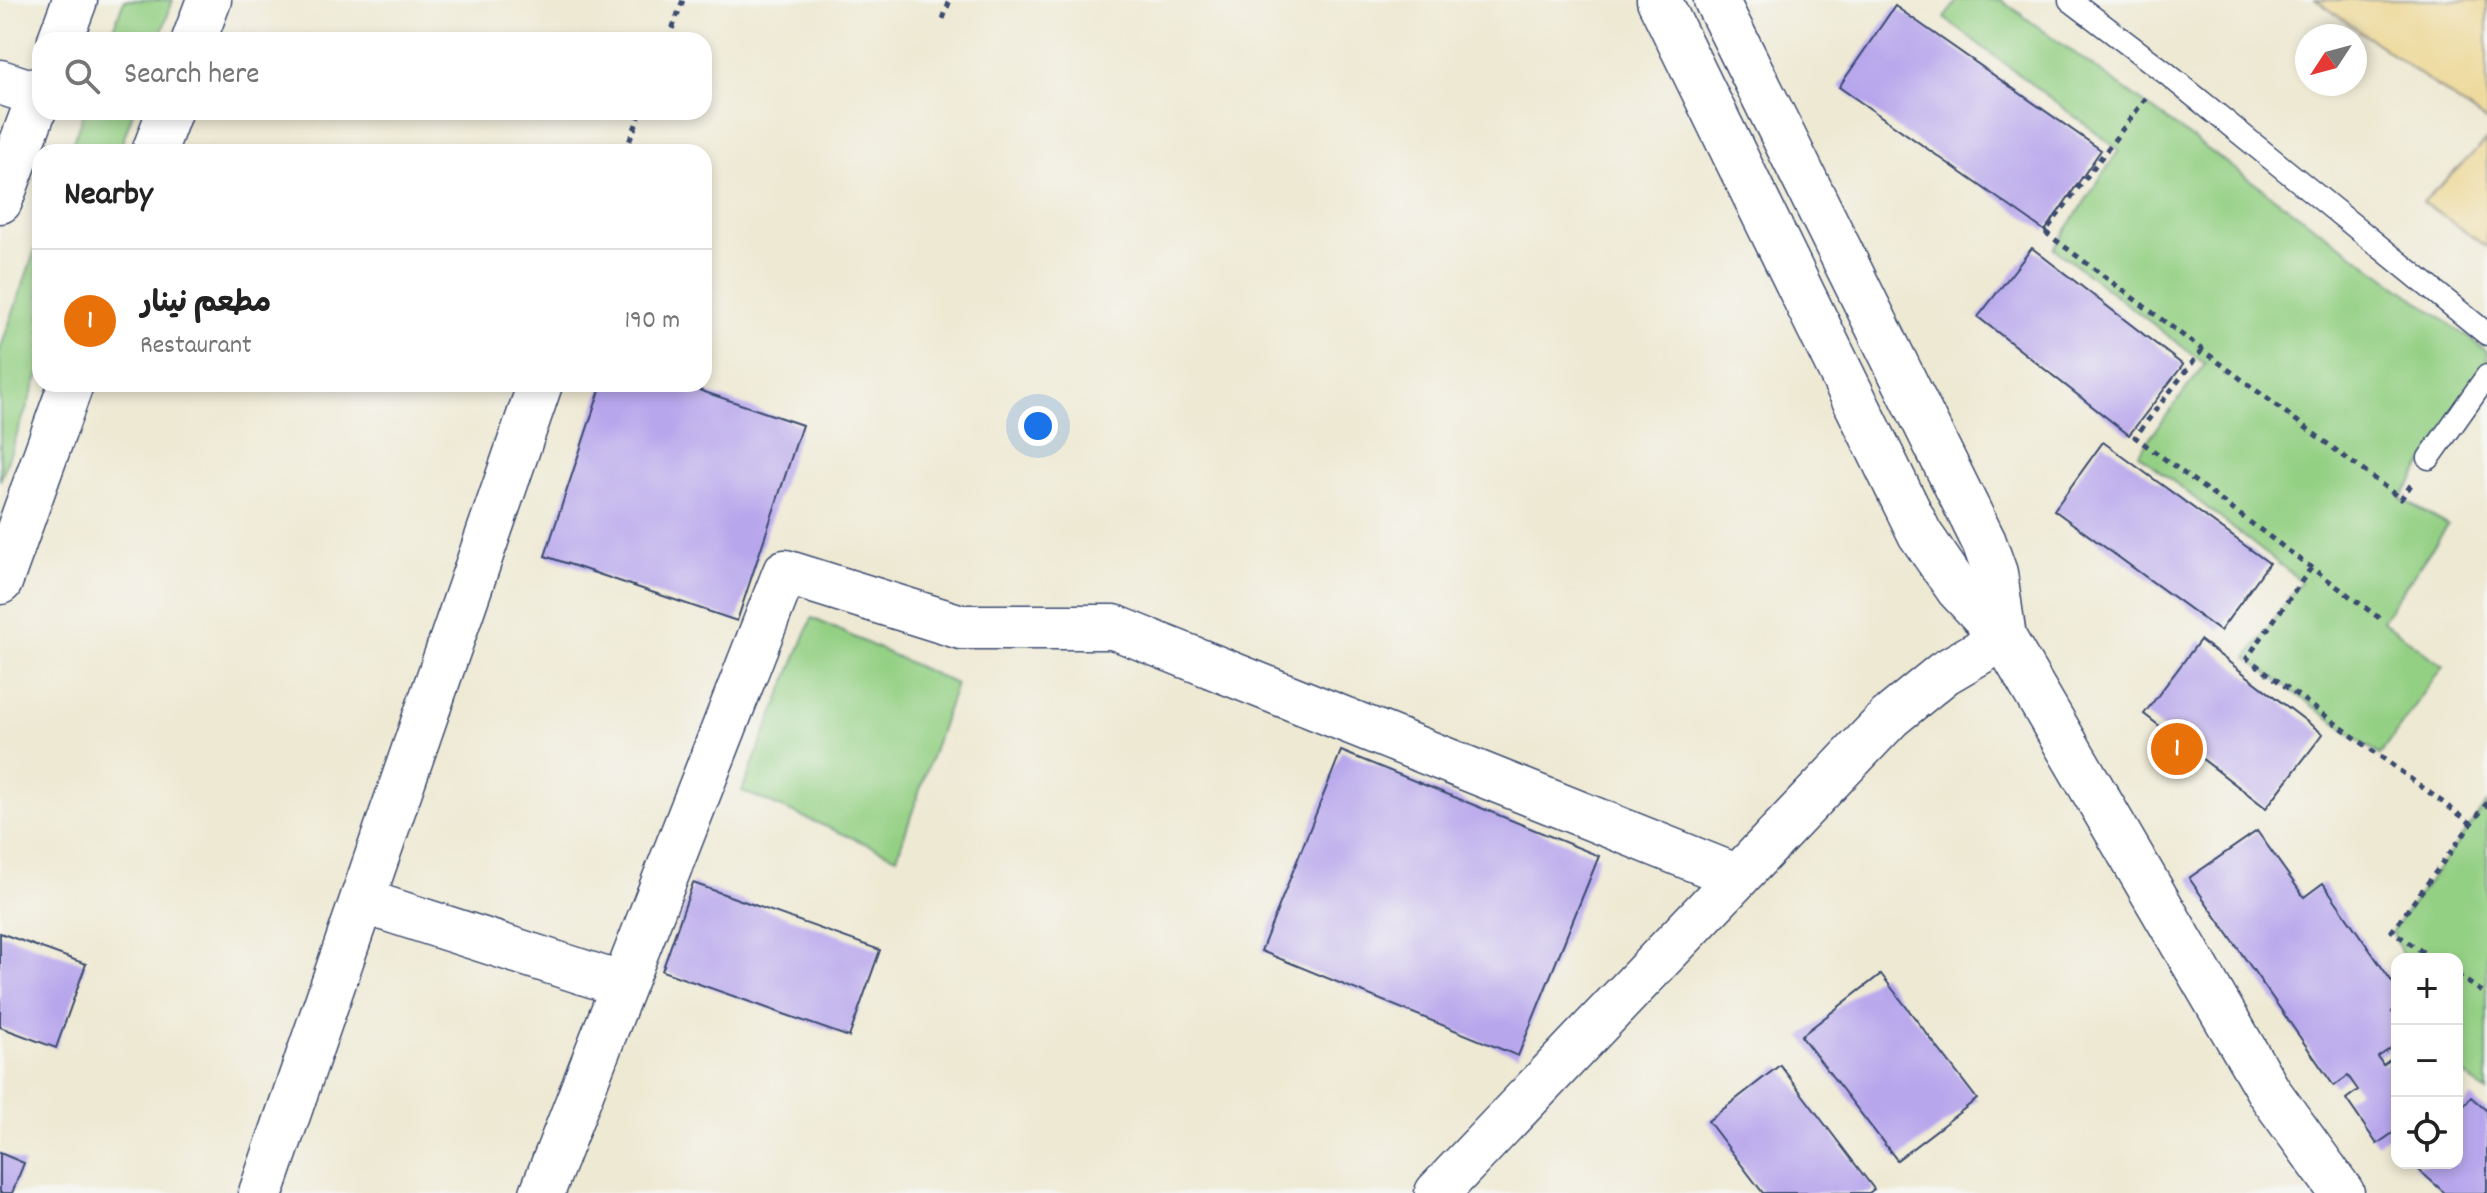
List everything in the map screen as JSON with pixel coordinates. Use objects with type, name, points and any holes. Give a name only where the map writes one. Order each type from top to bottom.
[{"type":"street","points":[[63,32],[75,0]]},
{"type":"street","points":[[197,32],[209,0]]},
{"type":"street","points":[[1659,0],[1920,534],[1958,589],[2004,638],[2269,1092],[2342,1193]]},
{"type":"street","points":[[1716,0],[1984,542],[1995,573],[2004,638]]},
{"type":"street","points":[[0,82],[32,92]]},
{"type":"street","points":[[0,201],[32,116]]},
{"type":"street","points":[[157,144],[166,120]]},
{"type":"street","points":[[0,582],[68,392]]},
{"type":"street","points":[[261,1193],[537,392]]},
{"type":"street","points":[[542,1193],[785,572],[961,627],[1114,627],[1738,877]]},
{"type":"street","points":[[1437,1193],[1890,717],[1944,673],[2004,638]]},
{"type":"street","points":[[362,901],[623,985]]},
{"type":"lane","points":[[2070,0],[2166,73],[2487,334]]},
{"type":"lane","points":[[2429,458],[2487,376]]},
{"type":"path","points":[[671,32],[683,0]]},
{"type":"path","points":[[943,19],[950,0]]},
{"type":"path","points":[[2166,73],[2045,232],[2401,499],[2429,458]]},
{"type":"path","points":[[628,144],[638,120]]},
{"type":"path","points":[[2202,350],[2135,437],[2382,620]]},
{"type":"path","points":[[2311,568],[2247,658],[2472,824]]},
{"type":"path","points":[[2424,953],[2392,931],[2487,803]]},
{"type":"path","points":[[2463,979],[2487,995]]},
{"type":"green space","points":[[124,0],[173,0],[162,32],[112,32]]},
{"type":"green space","points":[[1958,0],[2001,0],[2487,351],[2487,363],[2401,499],[2448,525],[2382,620],[2443,666],[2380,755],[2247,658],[2301,581],[2138,454],[2205,364],[2054,248],[2119,150],[1944,18]]},
{"type":"green space","points":[[81,120],[130,120],[122,144],[72,144]]},
{"type":"green space","points":[[32,259],[32,392],[0,481],[0,350]]},
{"type":"green space","points":[[812,618],[956,684],[897,857],[742,791]]},
{"type":"green space","points":[[2487,803],[2487,1093],[2463,1074],[2463,953],[2401,953],[2392,931]]},
{"type":"sand","points":[[2316,0],[2487,0],[2487,122],[2367,36],[2367,24],[2350,24]]},
{"type":"sand","points":[[2487,140],[2487,247],[2423,202]]},
{"type":"building","points":[[1895,6],[2101,150],[2045,231],[1839,87]]},
{"type":"building","points":[[2032,248],[2183,365],[2129,435],[1978,317]]},
{"type":"building","points":[[599,392],[705,392],[802,425],[737,621],[545,556]]},
{"type":"building","points":[[2103,442],[2269,563],[2220,631],[2054,510]]},
{"type":"building","points":[[2200,640],[2323,734],[2266,808],[2144,714]]},
{"type":"building","points":[[1341,751],[1599,856],[1518,1056],[1261,951]]},
{"type":"building","points":[[2257,831],[2304,897],[2323,883],[2391,980],[2391,1048],[2378,1057],[2383,1065],[2391,1059],[2391,1134],[2377,1144],[2346,1099],[2358,1090],[2348,1076],[2334,1086],[2189,878]]},
{"type":"building","points":[[693,883],[880,950],[849,1037],[662,971]]},
{"type":"building","points":[[0,933],[86,964],[56,1048],[0,1027]]},
{"type":"building","points":[[1881,974],[1977,1099],[1897,1160],[1801,1036]]},
{"type":"building","points":[[1780,1065],[1874,1189],[1869,1193],[1763,1193],[1708,1121]]},
{"type":"building","points":[[2471,1097],[2487,1111],[2487,1193],[2445,1193],[2418,1169],[2463,1169],[2463,1107]]},
{"type":"building","points":[[0,1153],[24,1163],[12,1193],[0,1193]]},
{"type":"place","name":"مطعم نينار","points":[[2177,749]]}]
